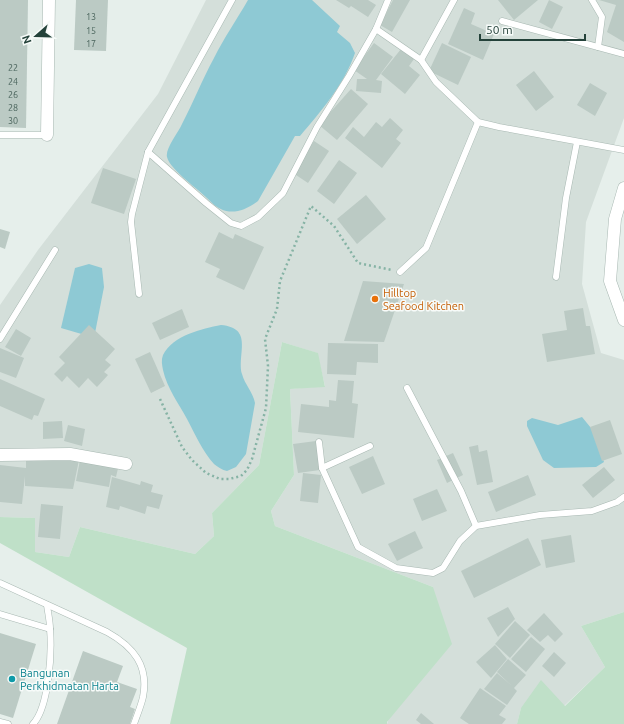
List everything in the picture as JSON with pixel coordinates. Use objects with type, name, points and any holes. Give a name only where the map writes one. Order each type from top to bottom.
[{"type":"street","points":[[47,135],[49,0]]},
{"type":"street","points":[[624,188],[615,219],[610,281],[624,320]]},
{"type":"street","points":[[0,455],[70,454],[126,464]]},
{"type":"lane","points":[[139,294],[131,222],[148,152],[232,0]]},
{"type":"lane","points":[[148,152],[231,223],[241,226],[258,217],[283,192],[317,127],[376,29],[388,0]]},
{"type":"lane","points":[[421,60],[454,0]]},
{"type":"lane","points":[[592,0],[602,17],[598,47]]},
{"type":"lane","points":[[502,21],[624,54]]},
{"type":"lane","points":[[376,29],[421,60],[436,82],[478,122],[624,150]]},
{"type":"lane","points":[[400,272],[426,248],[478,122]]},
{"type":"lane","points":[[0,134],[47,135]]},
{"type":"lane","points":[[556,277],[566,198],[577,142]]},
{"type":"lane","points":[[0,339],[55,250]]},
{"type":"lane","points":[[407,388],[461,491],[476,526]]},
{"type":"lane","points":[[319,442],[322,468],[358,546],[396,568],[433,573],[443,568],[460,540],[476,526],[540,515],[592,511],[617,502],[624,497]]},
{"type":"lane","points":[[322,468],[370,446]]},
{"type":"lane","points":[[0,583],[107,632],[121,640],[131,649],[139,662],[143,674],[144,687],[143,699],[134,724]]},
{"type":"lane","points":[[33,724],[41,707],[49,678],[50,629],[47,605]]},
{"type":"lane","points":[[0,614],[50,629]]},
{"type":"lane","points":[[0,722],[8,724]]},
{"type":"path","points":[[160,399],[182,447],[206,473],[220,479],[229,479],[242,476],[247,470],[252,459],[266,408],[268,366],[264,340],[278,309],[280,281],[311,206],[334,226],[358,263],[400,272]]},
{"type":"shaded area","points":[[206,0],[624,0],[624,118],[586,222],[582,284],[601,353],[624,360],[624,612],[581,626],[605,667],[564,706],[521,708],[517,724],[387,724],[433,587],[275,526],[271,511],[294,475],[290,389],[325,386],[317,353],[282,342],[259,465],[212,513],[214,536],[195,554],[80,527],[69,557],[35,552],[35,518],[0,517],[0,305],[38,250],[158,94]]},
{"type":"green space","points":[[282,342],[318,353],[325,387],[290,389],[294,475],[271,511],[275,526],[433,587],[452,644],[387,722],[387,724],[170,724],[187,648],[0,543],[0,517],[35,518],[35,552],[69,557],[80,527],[195,554],[214,536],[212,513],[259,465]]},
{"type":"green space","points":[[624,612],[624,724],[517,724],[521,708],[541,680],[565,706],[605,667],[581,626]]},
{"type":"water","points":[[248,0],[312,0],[340,26],[337,32],[350,43],[355,53],[345,75],[316,118],[300,136],[295,136],[258,201],[246,208],[234,212],[216,206],[179,174],[169,162],[167,154],[205,75]]},
{"type":"water","points":[[89,264],[102,268],[104,287],[95,333],[85,335],[61,328],[75,268]]},
{"type":"water","points":[[221,325],[231,327],[238,331],[241,337],[242,374],[253,395],[255,403],[246,454],[236,467],[227,471],[214,464],[203,448],[170,389],[165,377],[162,362],[163,355],[174,342],[197,331]]},
{"type":"water","points":[[582,417],[591,428],[604,462],[596,467],[554,468],[543,460],[527,426],[527,421],[532,418],[558,425]]},
{"type":"building","points":[[0,0],[28,0],[26,128],[0,127]]},
{"type":"building","points":[[76,0],[108,0],[106,51],[74,50]]},
{"type":"building","points":[[336,0],[368,0],[376,5],[368,17],[351,6],[349,8]]},
{"type":"building","points":[[393,0],[410,0],[392,32],[380,25]]},
{"type":"building","points":[[498,0],[538,0],[514,20]]},
{"type":"building","points":[[549,0],[563,7],[552,29],[539,22]]},
{"type":"building","points":[[599,0],[624,0],[624,42],[607,32],[616,5]]},
{"type":"building","points":[[464,8],[475,13],[471,24],[494,34],[483,60],[448,44]]},
{"type":"building","points":[[374,43],[393,57],[376,80],[382,81],[381,93],[356,91],[357,79],[367,79],[354,70]]},
{"type":"building","points":[[442,43],[471,57],[458,85],[429,71]]},
{"type":"building","points":[[401,49],[414,59],[409,66],[420,75],[405,94],[381,74]]},
{"type":"building","points":[[534,71],[554,97],[536,111],[516,85]]},
{"type":"building","points":[[590,83],[607,93],[595,116],[577,105]]},
{"type":"building","points":[[351,89],[368,104],[337,140],[319,125]]},
{"type":"building","points":[[390,118],[403,130],[396,139],[401,143],[382,168],[345,138],[353,127],[364,137],[376,122],[382,127]]},
{"type":"building","points":[[314,141],[329,151],[308,183],[293,173]]},
{"type":"building","points":[[339,160],[357,173],[334,204],[317,191]]},
{"type":"building","points":[[103,168],[136,179],[124,214],[91,203]]},
{"type":"building","points":[[366,195],[386,219],[357,244],[337,219]]},
{"type":"building","points":[[0,229],[10,232],[5,249],[0,247]]},
{"type":"building","points":[[219,232],[233,239],[235,234],[264,247],[244,290],[216,277],[220,269],[205,262]]},
{"type":"building","points":[[363,281],[404,284],[384,342],[344,341]]},
{"type":"building","points":[[583,308],[586,326],[590,326],[595,354],[547,362],[542,334],[567,330],[564,311]]},
{"type":"building","points":[[182,309],[189,327],[160,340],[152,323]]},
{"type":"building","points":[[89,325],[115,349],[105,360],[111,365],[104,372],[108,375],[97,387],[88,378],[79,388],[67,376],[62,382],[54,374],[65,363],[59,357]]},
{"type":"building","points":[[16,329],[31,338],[21,356],[5,347]]},
{"type":"building","points":[[328,343],[378,344],[378,363],[357,362],[356,375],[327,374]]},
{"type":"building","points":[[0,348],[24,358],[16,378],[0,372]]},
{"type":"building","points":[[150,352],[165,386],[151,393],[135,359]]},
{"type":"building","points":[[0,379],[45,399],[38,416],[34,415],[32,420],[0,406]]},
{"type":"building","points":[[338,380],[354,381],[352,403],[358,404],[354,438],[298,432],[301,404],[329,407],[329,400],[336,401]]},
{"type":"building","points":[[610,420],[622,454],[602,461],[590,427]]},
{"type":"building","points":[[62,421],[63,438],[43,439],[43,422]]},
{"type":"building","points":[[68,425],[85,429],[82,446],[64,441]]},
{"type":"building","points":[[316,441],[320,470],[298,473],[293,444]]},
{"type":"building","points":[[478,445],[479,452],[487,450],[493,482],[477,485],[469,447]]},
{"type":"building","points":[[453,453],[463,475],[447,483],[437,460]]},
{"type":"building","points":[[26,456],[79,460],[73,489],[25,486],[25,476],[22,504],[0,502],[0,465],[26,468]]},
{"type":"building","points":[[373,456],[385,484],[362,494],[349,467]]},
{"type":"building","points":[[80,460],[119,464],[116,477],[111,475],[109,487],[76,481]]},
{"type":"building","points":[[604,467],[615,480],[593,498],[582,485]]},
{"type":"building","points":[[303,473],[321,475],[318,503],[300,501]]},
{"type":"building","points":[[528,475],[536,495],[496,512],[488,492]]},
{"type":"building","points":[[112,477],[140,485],[141,481],[153,485],[151,492],[163,495],[159,509],[147,506],[145,514],[120,506],[119,510],[106,507]]},
{"type":"building","points":[[437,489],[447,511],[422,521],[413,499]]},
{"type":"building","points":[[41,504],[63,506],[60,539],[38,537]]},
{"type":"building","points":[[415,531],[423,548],[397,561],[388,544]]},
{"type":"building","points":[[571,535],[575,562],[546,568],[541,540]]},
{"type":"building","points":[[528,538],[541,565],[474,598],[461,571]]},
{"type":"building","points":[[508,607],[515,619],[498,637],[487,618]]},
{"type":"building","points":[[544,613],[563,634],[555,642],[548,635],[540,642],[527,630]]},
{"type":"building","points":[[515,621],[530,635],[510,658],[495,644]]},
{"type":"building","name":"Bangunan Perkhidmatan Harta","points":[[0,633],[36,644],[13,718],[0,714]]},
{"type":"building","points":[[531,637],[545,649],[526,672],[511,659]]},
{"type":"building","points":[[495,645],[507,659],[491,678],[476,662]]},
{"type":"building","points":[[83,651],[123,666],[117,682],[137,689],[130,707],[135,709],[130,724],[57,724]]},
{"type":"building","points":[[554,652],[566,663],[554,677],[542,666]]},
{"type":"building","points":[[508,659],[526,675],[514,688],[517,691],[507,705],[484,689],[497,673],[512,686],[497,672]]},
{"type":"building","points":[[480,688],[506,706],[499,715],[506,719],[502,724],[469,724],[460,718]]},
{"type":"building","points":[[421,713],[434,724],[421,724],[416,720]]},
{"type":"place","name":"Hilltop Seafood Kitchen","points":[[375,299]]},
{"type":"place","name":"Bangunan Perkhidmatan Harta","points":[[12,679]]}]
